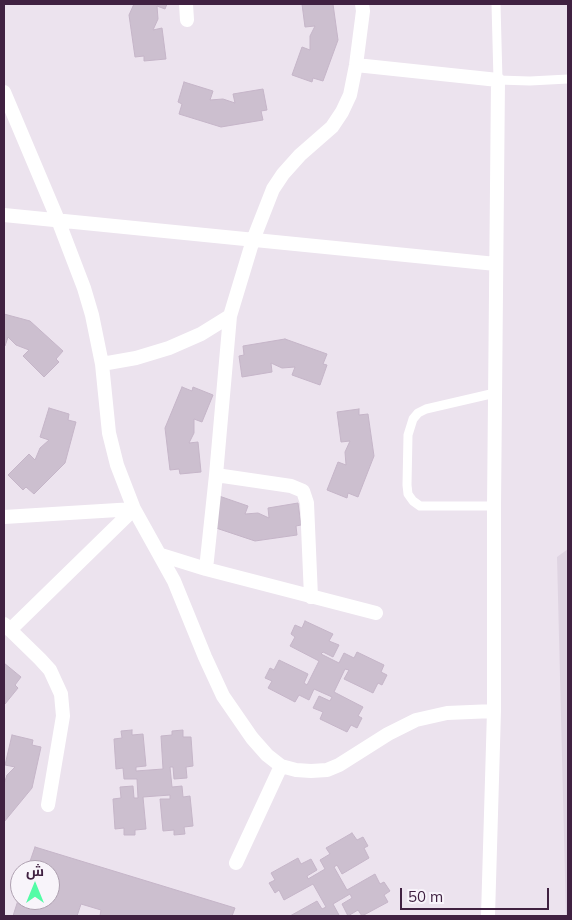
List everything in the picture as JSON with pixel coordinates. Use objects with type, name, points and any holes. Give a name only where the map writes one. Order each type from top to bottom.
[{"type":"street","points":[[186,4],[187,20]]},
{"type":"street","points":[[206,569],[230,316],[253,240],[273,189],[300,155],[332,128],[350,95],[356,65],[363,11],[362,4]]},
{"type":"street","points":[[356,65],[498,80],[494,712],[488,916]]},
{"type":"street","points":[[4,92],[58,220],[84,288],[92,315],[102,364],[108,433],[117,465],[134,509],[161,555],[185,605],[205,657],[223,696],[252,738],[267,755],[281,766],[304,771],[327,770],[339,765],[395,730],[416,720],[447,714],[494,712]]},
{"type":"street","points":[[4,214],[496,264]]},
{"type":"street","points":[[102,364],[136,358],[169,348],[201,334],[230,316]]},
{"type":"street","points":[[216,475],[291,486],[303,491],[307,502],[311,597]]},
{"type":"street","points":[[4,517],[134,509]]},
{"type":"street","points":[[48,805],[63,716],[61,694],[50,670],[7,627],[134,509]]},
{"type":"street","points":[[161,555],[206,569],[376,613]]},
{"type":"street","points":[[236,863],[281,766]]},
{"type":"lane","points":[[496,4],[498,80],[568,79]]},
{"type":"lane","points":[[494,506],[420,506],[408,494],[407,485],[409,427],[418,413],[426,409],[495,393]]},
{"type":"shaded area","points":[[568,549],[568,916],[566,916],[557,557]]},
{"type":"building","points":[[134,4],[167,4],[165,9],[157,6],[158,19],[153,30],[162,28],[166,59],[144,61],[144,56],[135,57],[129,15]]},
{"type":"building","points":[[302,4],[333,4],[338,40],[323,81],[313,78],[312,82],[292,75],[302,47],[310,50],[310,36],[315,26],[305,27]]},
{"type":"building","points":[[184,82],[213,91],[210,100],[223,99],[235,103],[233,94],[263,89],[267,110],[261,111],[263,120],[221,127],[179,114],[182,104],[178,102]]},
{"type":"building","points":[[4,314],[30,321],[63,351],[56,359],[59,362],[44,377],[23,356],[29,350],[16,345],[8,337],[4,345]]},
{"type":"building","points":[[285,339],[327,354],[323,364],[327,365],[320,385],[292,375],[295,367],[282,368],[271,363],[272,372],[242,377],[239,356],[244,355],[243,346]]},
{"type":"building","points":[[182,387],[192,391],[193,387],[213,395],[202,422],[194,419],[194,433],[189,443],[198,442],[201,472],[180,474],[179,469],[170,470],[165,428]]},
{"type":"building","points":[[49,408],[69,414],[68,420],[76,422],[65,463],[34,494],[26,487],[23,490],[8,475],[29,454],[35,460],[40,448],[49,440],[40,437]]},
{"type":"building","points":[[359,409],[359,415],[368,414],[374,456],[358,497],[348,493],[347,498],[327,490],[338,462],[346,465],[345,452],[350,441],[341,442],[337,412]]},
{"type":"building","points":[[219,496],[248,506],[245,514],[258,513],[269,518],[268,508],[298,503],[301,525],[296,526],[297,535],[255,541],[213,527]]},
{"type":"building","points":[[305,621],[333,634],[329,641],[339,645],[333,657],[323,652],[321,654],[339,663],[344,653],[354,658],[357,652],[384,665],[381,672],[387,675],[382,685],[378,683],[373,693],[344,679],[349,670],[345,669],[334,692],[363,707],[358,716],[362,718],[357,728],[351,725],[347,732],[320,719],[323,712],[313,708],[319,696],[330,701],[332,697],[314,689],[309,700],[299,695],[295,702],[268,688],[272,681],[265,678],[270,668],[274,670],[279,660],[308,674],[304,683],[307,685],[319,661],[290,646],[295,637],[291,634],[295,625],[302,628]]},
{"type":"building","points":[[4,663],[21,677],[15,685],[18,688],[5,704]]},
{"type":"building","points":[[132,730],[132,735],[143,734],[146,766],[136,767],[136,771],[163,769],[161,736],[172,735],[172,731],[183,730],[183,737],[191,737],[193,766],[186,767],[187,778],[174,779],[173,767],[170,767],[172,787],[182,786],[183,797],[190,796],[193,826],[184,827],[185,834],[174,835],[174,830],[163,831],[160,799],[170,799],[170,795],[143,797],[146,829],[135,830],[135,835],[124,835],[124,828],[115,829],[113,799],[121,798],[120,787],[133,786],[134,798],[138,798],[137,779],[124,779],[123,768],[116,769],[114,739],[122,738],[121,731]]},
{"type":"building","points":[[12,735],[33,740],[32,745],[41,747],[32,788],[4,822],[4,784],[7,775],[15,767],[5,765]]},
{"type":"building","points":[[352,833],[357,840],[363,837],[368,846],[364,848],[369,858],[342,874],[337,865],[334,867],[347,890],[375,874],[380,884],[384,882],[390,891],[384,895],[388,902],[362,916],[358,910],[348,916],[342,904],[352,898],[350,894],[333,904],[339,915],[290,916],[317,901],[322,909],[326,907],[313,884],[284,900],[279,890],[275,893],[269,883],[275,880],[271,873],[298,858],[301,864],[311,859],[317,870],[307,876],[308,879],[325,869],[320,860],[330,854],[326,848]]},
{"type":"building","points":[[35,847],[235,908],[232,916],[100,916],[101,910],[81,904],[77,916],[13,916],[15,910],[60,910],[60,860],[30,860]]}]
